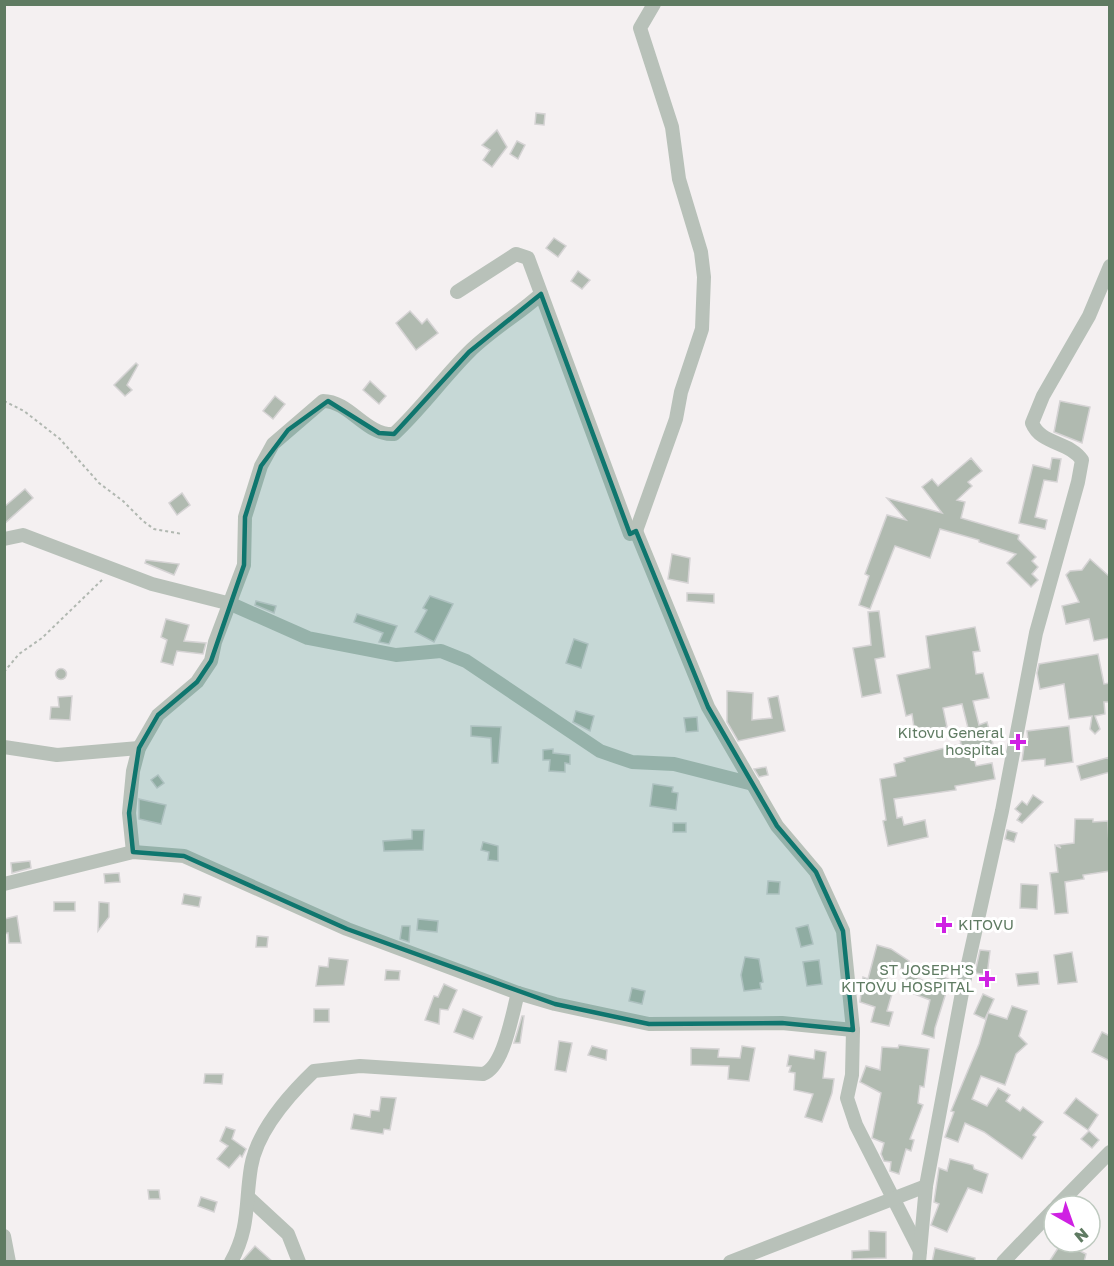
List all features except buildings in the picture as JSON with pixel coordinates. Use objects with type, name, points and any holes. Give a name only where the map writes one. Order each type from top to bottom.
[{"type":"street","points":[[654,4],[640,28],[672,127],[679,179],[700,252],[704,277],[702,329],[681,392],[673,429],[636,531],[708,707],[777,826],[816,872],[843,931],[853,1030],[852,1075],[847,1098],[856,1125],[894,1198],[920,1256]]},
{"type":"street","points":[[457,292],[516,254],[528,258],[630,534],[636,531]]},
{"type":"street","points":[[920,1256],[926,1186],[964,982],[1002,811],[1036,633],[1082,460],[1068,447],[1046,439],[1036,431],[1032,423],[1043,396],[1089,316],[1110,266]]},
{"type":"street","points":[[134,852],[129,813],[133,771],[139,748],[158,715],[187,693],[206,669],[244,565],[245,517],[261,466],[273,444],[323,400],[352,414],[379,433],[394,434],[469,352],[500,324],[522,311],[541,294]]},
{"type":"street","points":[[4,538],[23,535],[152,584],[231,604],[308,638],[396,655],[441,651],[466,661],[600,751],[632,762],[674,764],[753,784]]},
{"type":"street","points":[[4,747],[57,755],[139,748]]},
{"type":"street","points":[[4,884],[134,852],[184,856],[347,929],[518,993],[650,1024],[783,1023],[853,1030]]},
{"type":"street","points":[[231,1262],[244,1235],[251,1166],[257,1145],[285,1103],[314,1071],[360,1066],[483,1074],[490,1072],[501,1053],[518,993]]},
{"type":"street","points":[[1069,1194],[1110,1152]]},
{"type":"street","points":[[730,1262],[926,1186]]},
{"type":"street","points":[[249,1198],[288,1234],[299,1262]]},
{"type":"street","points":[[1003,1262],[1042,1222]]},
{"type":"street","points":[[4,1236],[9,1262]]},
{"type":"path","points":[[4,401],[24,411],[60,439],[99,483],[123,501],[143,521],[154,529],[182,534]]},
{"type":"path","points":[[4,672],[19,654],[42,638],[113,570]]},
{"type":"highlighted area","points":[[541,294],[630,534],[636,531],[708,707],[777,826],[816,872],[843,931],[853,1030],[782,1023],[649,1024],[555,1004],[347,929],[184,856],[133,852],[129,813],[139,748],[158,715],[197,682],[211,661],[244,565],[245,517],[261,466],[288,430],[328,401],[379,433],[394,434],[469,352]]},
{"type":"place","name":"Kitovu General hospital","points":[[1018,742]]},
{"type":"place","name":"KITOVU","points":[[944,925]]},
{"type":"place","name":"ST JOSEPH'S KITOVU HOSPITAL","points":[[987,979]]}]
